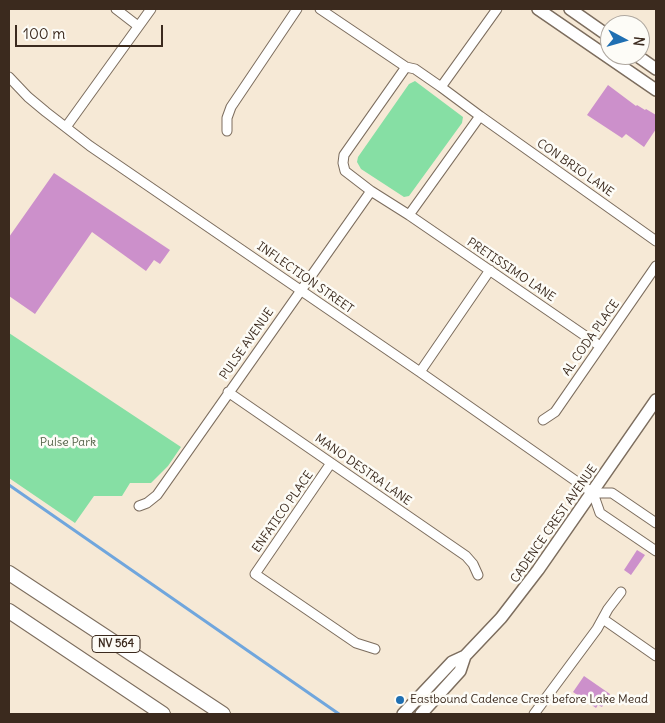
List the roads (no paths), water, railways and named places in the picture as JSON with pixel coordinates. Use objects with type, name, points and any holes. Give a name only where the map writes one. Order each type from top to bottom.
[{"type":"main road","name":"NV 564","points":[[9,573],[223,714]]},
{"type":"main road","name":"NV 564","points":[[9,611],[163,714]]},
{"type":"street","points":[[116,9],[138,26]]},
{"type":"street","points":[[66,127],[151,9]]},
{"type":"street","points":[[227,131],[227,118],[231,106],[297,9]]},
{"type":"street","points":[[320,9],[406,68],[415,69],[480,116],[409,215],[345,171],[343,163],[344,155],[406,68]]},
{"type":"street","points":[[441,88],[497,9]]},
{"type":"street","points":[[538,9],[656,90]]},
{"type":"street","points":[[570,9],[600,30]]},
{"type":"street","name":"INFLECTION STREET","points":[[9,77],[28,97],[90,146],[593,493]]},
{"type":"street","name":"CON BRIO LANE","points":[[480,116],[656,241]]},
{"type":"street","name":"PULSE AVENUE","points":[[139,506],[147,503],[156,495],[371,190]]},
{"type":"street","name":"PRETISSIMO LANE","points":[[409,215],[600,346]]},
{"type":"street","name":"AL CODA PLACE","points":[[543,420],[555,412],[656,266]]},
{"type":"street","points":[[420,372],[490,270]]},
{"type":"street","name":"MANO DESTRA LANE","points":[[228,392],[466,556],[473,564],[478,575]]},
{"type":"street","name":"CADENCE CREST AVENUE","points":[[403,714],[452,662],[465,656],[501,618],[593,493],[656,400]]},
{"type":"street","name":"ENFATICO PLACE","points":[[331,463],[255,574],[356,643],[374,649]]},
{"type":"street","points":[[656,523],[612,493],[593,493],[600,513],[656,551]]},
{"type":"street","points":[[534,714],[550,695],[620,592]]},
{"type":"street","points":[[603,619],[656,656]]},
{"type":"street","name":"CADENCE CREST AVENUE","points":[[421,714],[460,671],[465,656]]},
{"type":"waterway","points":[[9,485],[339,714]]},
{"type":"place","name":"Eastbound Cadence Crest before Lake Mead","points":[[400,700]]},
{"type":"park label","name":"Pulse Park","points":[[68,443]]}]
